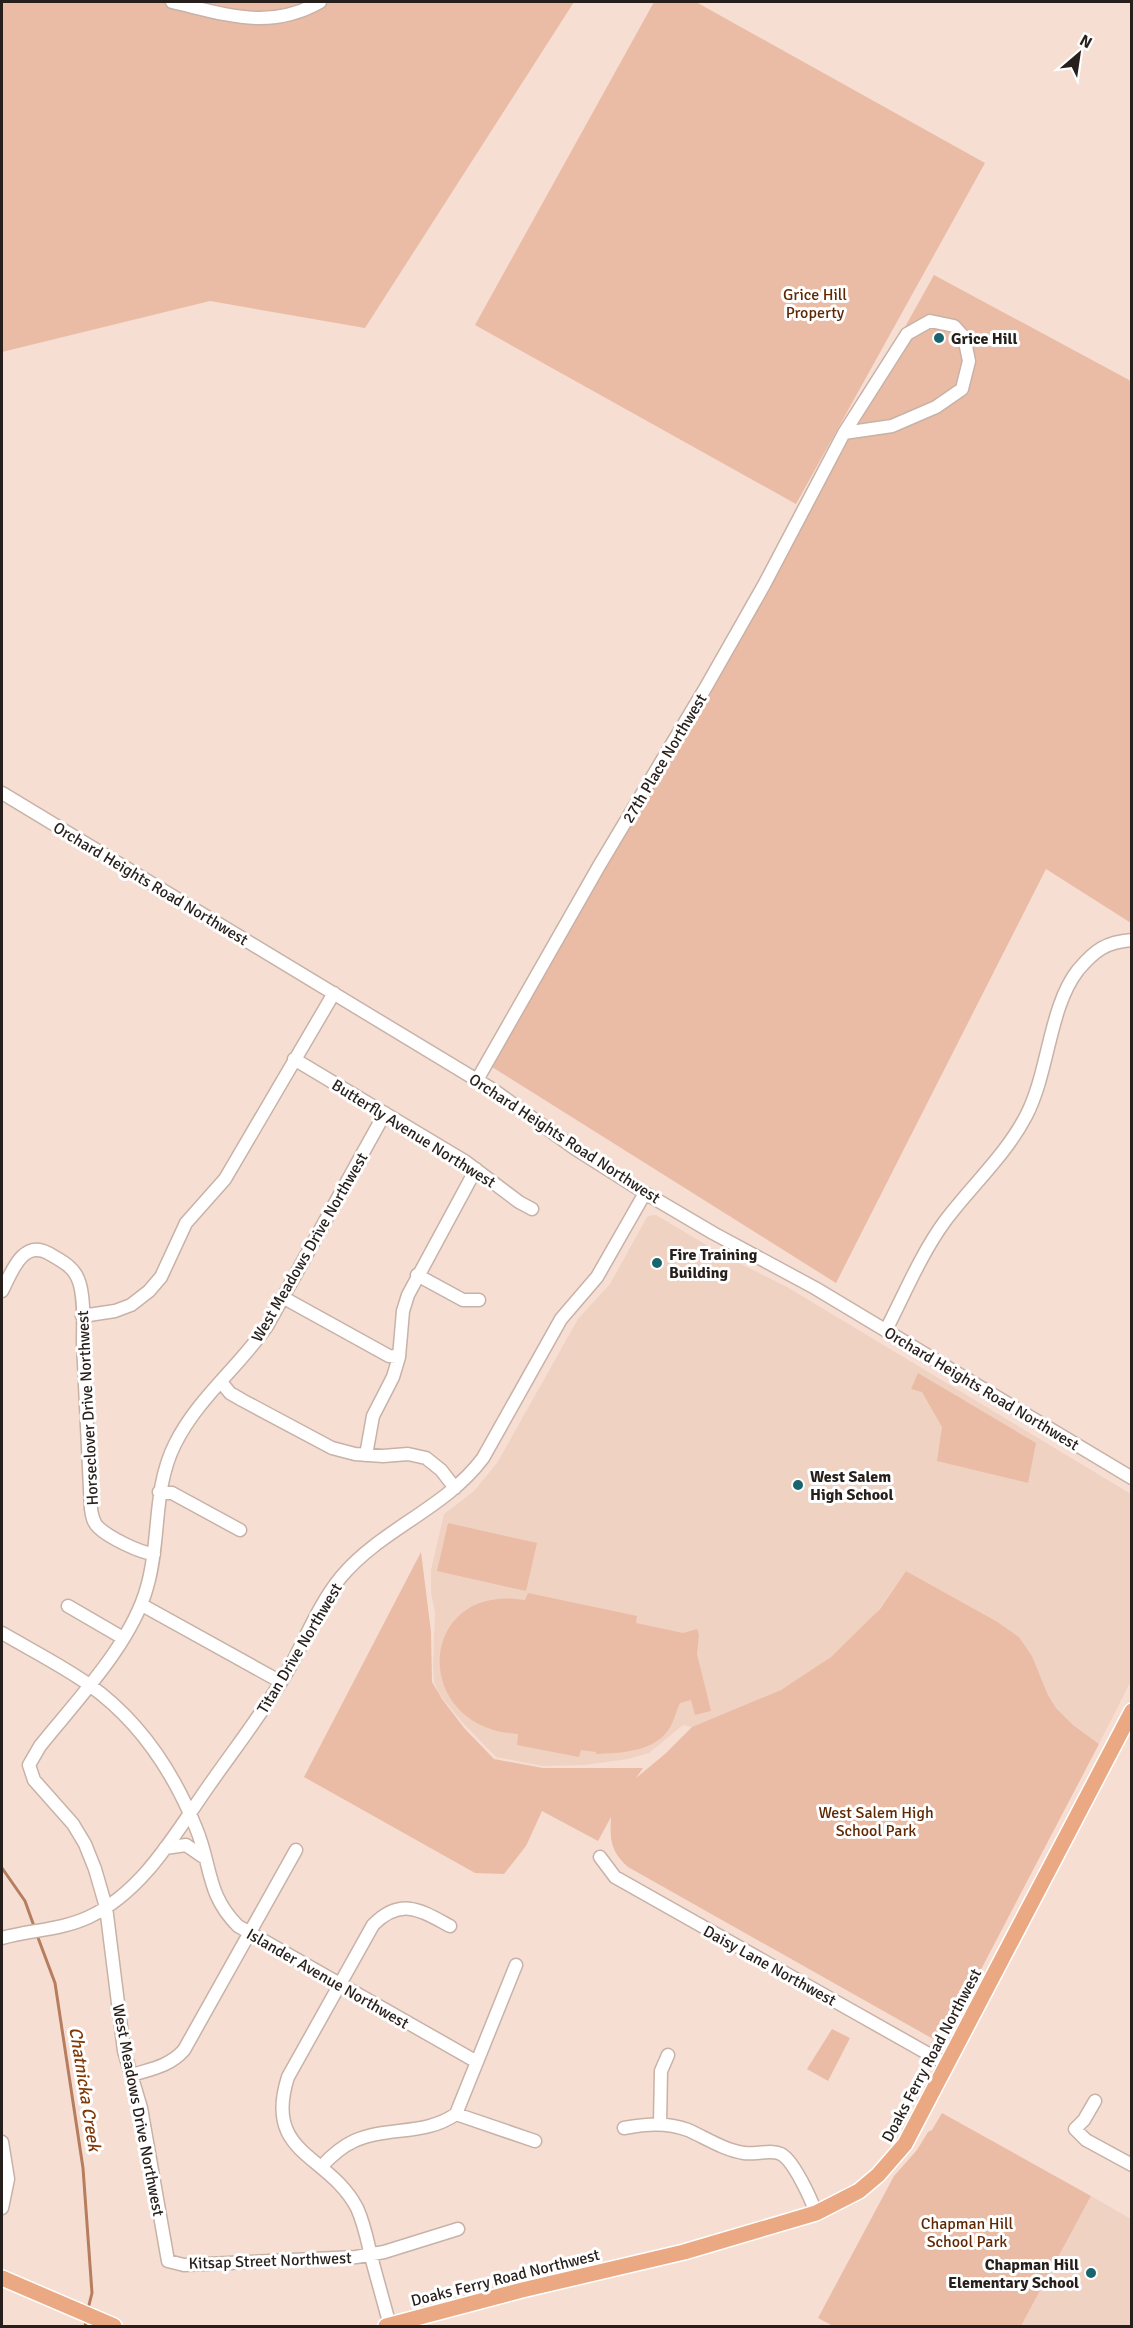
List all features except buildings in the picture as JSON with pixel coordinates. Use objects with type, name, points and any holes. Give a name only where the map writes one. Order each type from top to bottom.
[{"type":"main road","name":"Doaks Ferry Road Northwest","points":[[389,2326],[522,2290],[684,2252],[816,2213],[859,2191],[894,2158],[905,2144],[1131,1711]]},
{"type":"main road","points":[[2,2278],[114,2326]]},
{"type":"street","points":[[172,2],[262,20],[288,15],[320,2]]},
{"type":"street","name":"27th Place Northwest","points":[[477,1080],[605,856],[735,636],[844,433],[907,334],[930,321],[954,326],[964,337],[969,361],[962,389],[936,407],[892,426],[844,433]]},
{"type":"street","name":"Orchard Heights Road Northwest","points":[[2,793],[477,1080],[645,1193],[713,1233],[789,1272],[1131,1478]]},
{"type":"street","points":[[886,1330],[935,1236],[965,1196],[994,1165],[1024,1119],[1035,1098],[1061,1004],[1077,971],[1102,946],[1115,941],[1131,940]]},
{"type":"street","points":[[82,1316],[116,1311],[131,1305],[149,1291],[161,1277],[171,1261],[186,1223],[225,1179],[334,993]]},
{"type":"street","name":"Butterfly Avenue Northwest","points":[[294,1059],[476,1169],[519,1202],[532,1209]]},
{"type":"street","name":"West Meadows Drive Northwest","points":[[168,2261],[141,2108],[120,2028],[106,1907],[85,1844],[58,1805],[34,1780],[29,1765],[40,1746],[123,1638],[141,1605],[154,1554],[159,1492],[174,1446],[185,1425],[206,1396],[250,1350],[284,1298],[385,1113]]},
{"type":"street","points":[[366,1455],[373,1416],[393,1377],[399,1357],[403,1311],[417,1275],[476,1169]]},
{"type":"street","name":"Titan Drive Northwest","points":[[2,1938],[75,1923],[106,1907],[136,1883],[190,1814],[264,1708],[329,1595],[343,1575],[364,1554],[455,1488],[483,1458],[561,1319],[597,1277],[645,1193]]},
{"type":"street","name":"Horseclover Drive Northwest","points":[[2,1291],[19,1259],[26,1252],[36,1249],[65,1263],[75,1272],[80,1283],[91,1509],[94,1521],[100,1529],[144,1553],[154,1554]]},
{"type":"street","points":[[417,1275],[463,1300],[479,1300]]},
{"type":"street","points":[[284,1298],[389,1356],[399,1357]]},
{"type":"street","points":[[220,1382],[230,1393],[318,1443],[366,1455],[408,1454],[426,1458],[441,1470],[455,1488]]},
{"type":"street","points":[[159,1492],[172,1493],[240,1530]]},
{"type":"street","points":[[141,1605],[281,1682]]},
{"type":"street","points":[[68,1606],[123,1638]]},
{"type":"street","name":"Islander Avenue Northwest","points":[[2,1634],[89,1684],[120,1710],[152,1747],[177,1785],[190,1814],[219,1904],[238,1926],[477,2062]]},
{"type":"street","points":[[165,1848],[186,1845],[206,1858]]},
{"type":"street","points":[[132,2075],[177,2059],[184,2050],[296,1850]]},
{"type":"street","name":"Daisy Lane Northwest","points":[[600,1857],[615,1877],[948,2065]]},
{"type":"street","points":[[389,2326],[363,2223],[356,2207],[339,2182],[303,2153],[291,2139],[283,2123],[282,2094],[288,2077],[373,1925],[384,1914],[395,1910],[416,1910],[450,1926]]},
{"type":"street","points":[[321,2167],[334,2154],[356,2140],[373,2135],[433,2127],[456,2114],[516,1965]]},
{"type":"street","points":[[660,2124],[661,2071],[668,2055]]},
{"type":"street","points":[[1095,2101],[1084,2120],[1075,2129],[1086,2140],[1131,2165]]},
{"type":"street","points":[[456,2114],[535,2141]]},
{"type":"street","points":[[624,2128],[660,2124],[688,2130],[713,2143],[744,2153],[781,2154],[788,2160],[816,2213]]},
{"type":"street","points":[[2,2142],[9,2180],[2,2208]]},
{"type":"street","name":"Kitsap Street Northwest","points":[[168,2261],[184,2265],[371,2255],[458,2229]]},
{"type":"shaded area","name":"West Salem High School","points":[[656,1215],[725,1256],[787,1287],[1131,1494],[1131,1681],[1099,1744],[1073,1725],[1056,1708],[1048,1695],[1032,1656],[1019,1637],[996,1621],[906,1571],[864,1627],[831,1657],[806,1675],[781,1690],[735,1710],[692,1727],[683,1725],[649,1753],[628,1759],[584,1765],[543,1766],[496,1757],[462,1722],[439,1694],[434,1682],[435,1612],[431,1593],[431,1570],[444,1514],[474,1491],[497,1463],[578,1319],[610,1284],[647,1217]]},
{"type":"shaded area","name":"Chapman Hill Elementary School","points":[[1091,2196],[1131,2219],[1131,2326],[1021,2326]]},
{"type":"green space","points":[[2,2],[574,2],[365,328],[210,301],[2,352]]},
{"type":"green space","name":"Grice Hill Property","points":[[654,2],[696,2],[985,163],[796,504],[475,325]]},
{"type":"green space","points":[[934,275],[1131,381],[1131,923],[1046,869],[836,1283],[492,1067]]},
{"type":"green space","points":[[918,1373],[1036,1443],[1028,1483],[937,1461],[942,1427],[922,1392],[911,1389]]},
{"type":"green space","points":[[448,1523],[537,1543],[526,1591],[437,1571]]},
{"type":"green space","name":"West Salem High School Park","points":[[421,1552],[431,1632],[432,1682],[465,1729],[494,1759],[543,1768],[643,1768],[636,1778],[692,1727],[781,1690],[831,1657],[880,1609],[906,1571],[996,1621],[1019,1637],[1032,1656],[1048,1695],[1056,1708],[1073,1725],[1099,1744],[942,2044],[628,1867],[614,1850],[611,1817],[598,1841],[542,1811],[526,1846],[504,1874],[475,1873],[304,1777]]},
{"type":"green space","points":[[528,1593],[637,1616],[636,1623],[683,1633],[697,1629],[699,1635],[697,1654],[711,1711],[695,1715],[691,1700],[680,1703],[663,1737],[646,1747],[596,1754],[596,1752],[581,1750],[579,1757],[517,1745],[518,1734],[483,1726],[458,1708],[444,1684],[440,1658],[446,1633],[463,1612],[489,1600],[525,1600]]},
{"type":"green space","points":[[832,2029],[850,2038],[828,2081],[807,2069]]},
{"type":"green space","name":"Chapman Hill School Park","points":[[942,2113],[1091,2196],[1021,2326],[833,2326],[818,2318],[894,2176],[917,2150]]},
{"type":"waterway","name":"Chatnicka Creek","points":[[2,1868],[25,1901],[35,1929]]},
{"type":"waterway","name":"Chatnicka Creek","points":[[37,1935],[55,1983],[83,2168],[92,2293],[88,2309]]},
{"type":"waterway","name":"Chatnicka Creek","points":[[85,2326],[87,2319]]},
{"type":"place","name":"Grice Hill","points":[[939,338]]},
{"type":"place","name":"Fire Training Building","points":[[657,1263]]},
{"type":"place","name":"West Salem High School","points":[[798,1485]]},
{"type":"place","name":"Chapman Hill Elementary School","points":[[1091,2273]]}]
